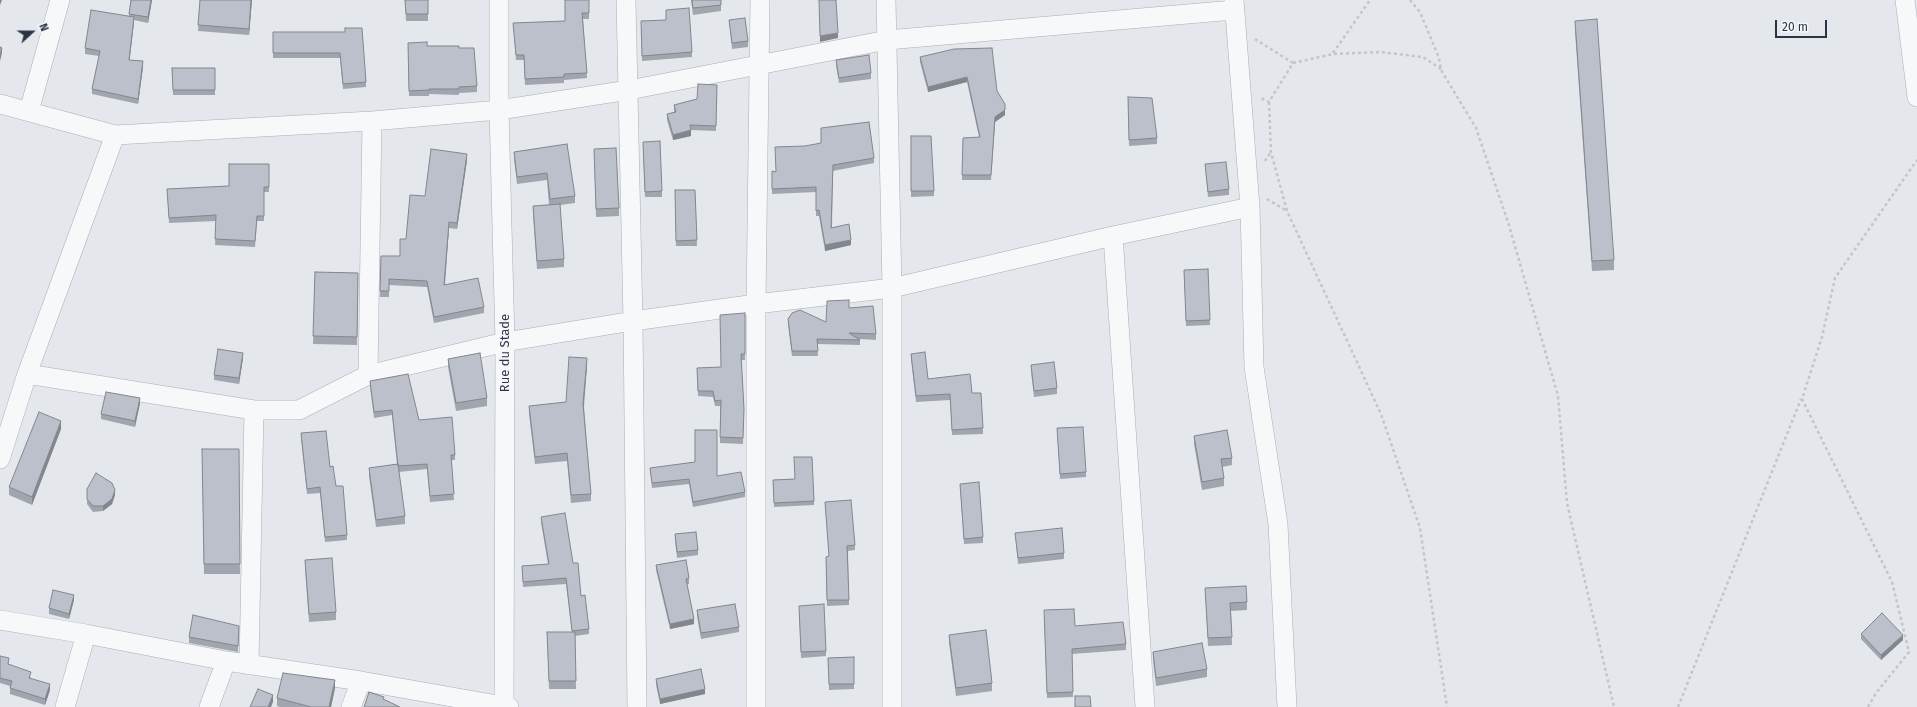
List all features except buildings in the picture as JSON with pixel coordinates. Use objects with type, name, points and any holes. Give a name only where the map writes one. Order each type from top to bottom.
[{"type":"street","points":[[29,111],[60,0]]},
{"type":"street","name":"Rue du Stade","points":[[499,0],[499,110],[505,342],[506,707]]},
{"type":"street","points":[[626,0],[633,321],[637,707]]},
{"type":"street","points":[[756,707],[756,304],[760,0]]},
{"type":"street","points":[[886,0],[892,288],[892,707]]},
{"type":"street","points":[[1905,0],[1917,97]]},
{"type":"street","points":[[0,104],[115,135],[372,121],[499,110],[629,90],[887,40],[1235,12],[1250,207],[1254,368],[1278,524],[1287,707]]},
{"type":"street","points":[[368,375],[372,121]]},
{"type":"street","points":[[0,459],[27,374],[115,135]]},
{"type":"street","points":[[27,374],[254,410],[299,410],[368,375],[505,342],[633,321],[756,304],[892,288],[1113,236],[1250,207]]},
{"type":"street","points":[[1113,236],[1145,707]]},
{"type":"street","points":[[249,665],[254,410]]},
{"type":"street","points":[[0,620],[86,634],[249,665],[362,681],[506,707]]},
{"type":"street","points":[[65,707],[86,634]]},
{"type":"street","points":[[209,707],[226,661]]},
{"type":"street","points":[[351,707],[362,681]]},
{"type":"path","points":[[1332,54],[1370,0]]},
{"type":"path","points":[[1410,0],[1420,12],[1439,58],[1441,70],[1476,128],[1508,222],[1558,396],[1567,503],[1614,707]]},
{"type":"path","points":[[1235,12],[1293,63]]},
{"type":"path","points":[[1441,70],[1423,57],[1380,52],[1332,54],[1293,63],[1269,102],[1271,152],[1287,211],[1381,414],[1420,528],[1447,707]]},
{"type":"path","points":[[1240,87],[1269,102]]},
{"type":"path","points":[[1678,707],[1802,399],[1822,337],[1835,278],[1917,160]]},
{"type":"path","points":[[1802,399],[1892,582],[1909,652],[1876,692],[1868,707]]}]
